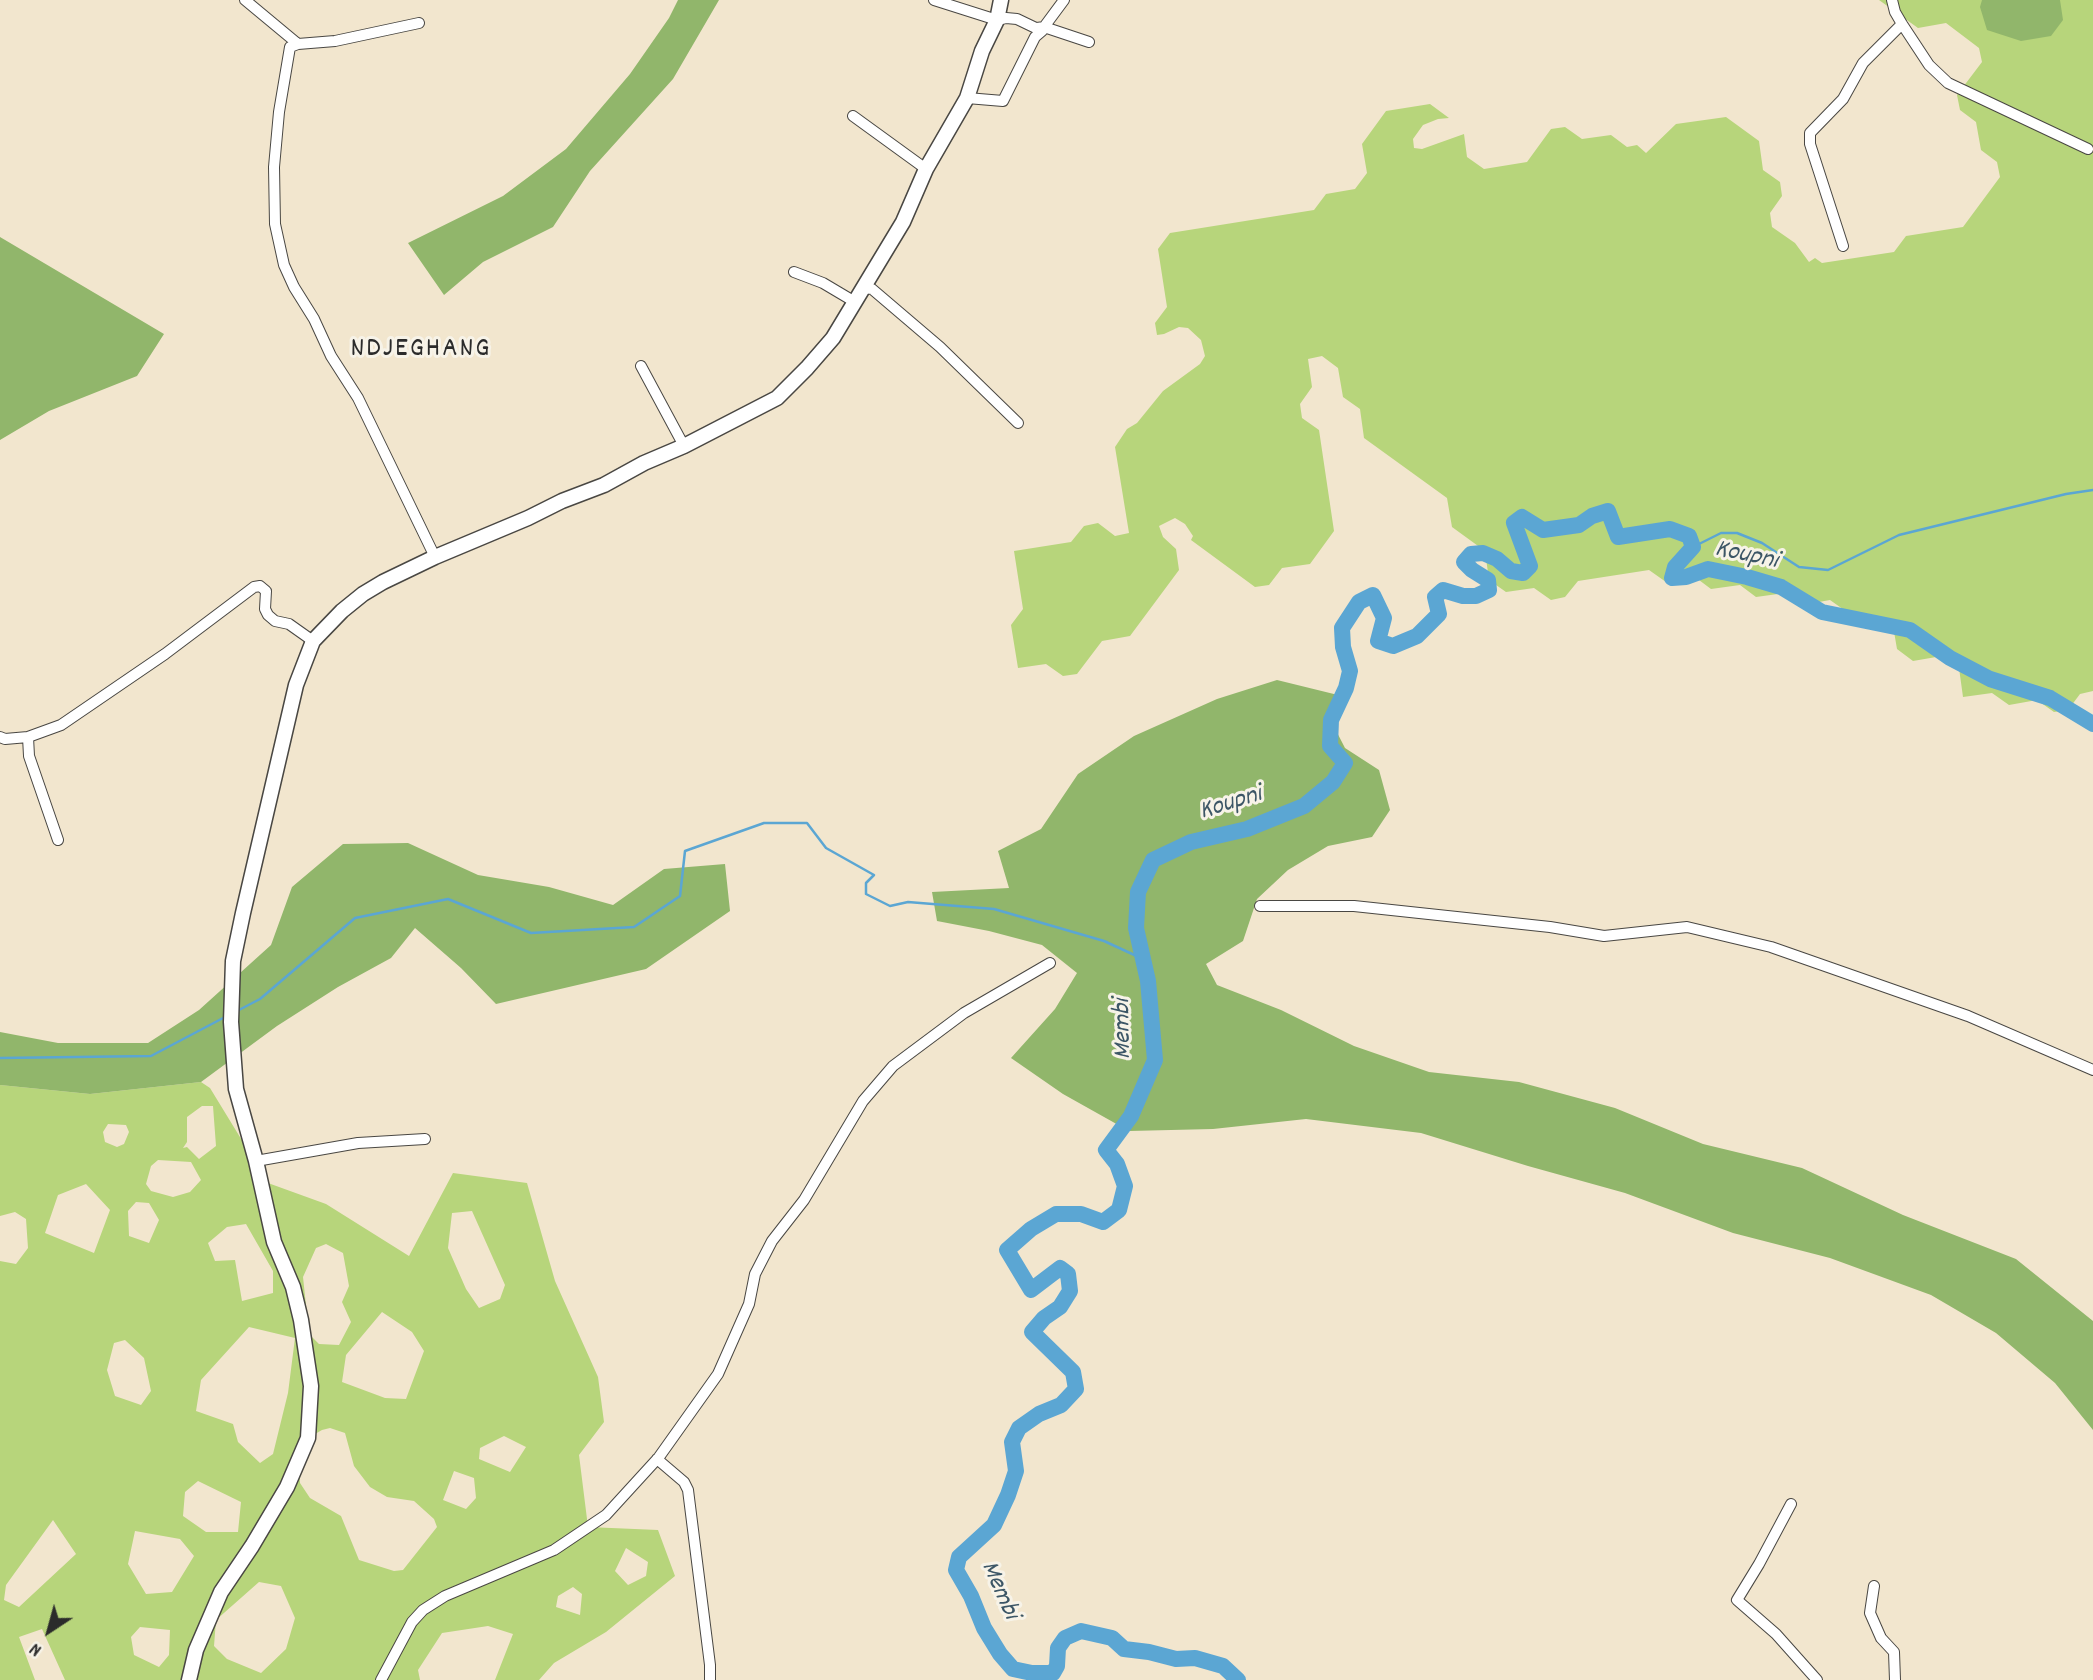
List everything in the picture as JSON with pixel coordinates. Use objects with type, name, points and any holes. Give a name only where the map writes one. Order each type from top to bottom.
[{"type":"street","points":[[245,0],[298,44]]},
{"type":"street","points":[[934,0],[997,20],[1017,19],[1089,42]]},
{"type":"street","points":[[189,1680],[196,1650],[221,1592],[253,1546],[286,1487],[308,1438],[311,1385],[301,1320],[293,1287],[274,1242],[236,1089],[231,1022],[233,961],[296,685],[313,640],[363,594],[435,557],[604,485],[777,398],[833,338],[903,222],[926,169],[967,98],[982,51],[997,20],[1001,0]]},
{"type":"street","points":[[967,98],[1003,101],[1035,37],[1064,0]]},
{"type":"street","points":[[1892,0],[1895,12],[1929,65],[1948,83],[2088,149]]},
{"type":"street","points":[[419,23],[335,41],[290,47],[279,112],[274,167],[275,224],[282,257],[294,287],[358,398],[435,557]]},
{"type":"street","points":[[1843,246],[1810,144],[1810,132],[1843,99],[1863,63],[1902,24]]},
{"type":"street","points":[[853,116],[926,169]]},
{"type":"street","points":[[794,272],[823,283],[855,302]]},
{"type":"street","points":[[863,288],[872,289],[940,346],[1018,423]]},
{"type":"street","points":[[641,366],[684,446]]},
{"type":"street","points":[[0,737],[28,737],[61,725],[156,660],[254,587],[260,586],[266,590],[265,609],[268,615],[275,621],[289,624],[313,640]]},
{"type":"street","points":[[28,737],[29,756],[58,839]]},
{"type":"street","points":[[1260,906],[1354,906],[1539,926],[1604,936],[1687,927],[1771,947],[1968,1016],[2093,1070]]},
{"type":"street","points":[[381,1680],[412,1622],[423,1610],[445,1596],[554,1550],[606,1515],[657,1459],[718,1374],[749,1304],[755,1274],[772,1241],[804,1200],[863,1101],[893,1066],[964,1013],[1050,963]]},
{"type":"street","points":[[256,1161],[358,1143],[425,1139]]},
{"type":"street","points":[[657,1459],[684,1482],[688,1490],[710,1680]]},
{"type":"street","points":[[1791,1504],[1737,1600],[1776,1634],[1817,1680]]},
{"type":"street","points":[[1874,1586],[1869,1604],[1870,1613],[1881,1638],[1894,1652],[1895,1680]]},
{"type":"green space","points":[[678,0],[719,0],[673,79],[590,171],[553,227],[483,262],[444,295],[408,243],[503,196],[566,149],[630,74],[669,18]]},
{"type":"green space","points":[[1879,0],[2093,0],[2093,691],[2080,694],[2068,710],[2054,712],[2037,700],[2009,705],[1992,693],[1963,697],[1959,668],[1942,656],[1913,661],[1897,649],[1892,620],[1864,624],[1830,600],[1802,605],[1785,593],[1756,597],[1740,585],[1711,589],[1695,577],[1666,582],[1649,570],[1578,581],[1565,597],[1551,600],[1534,588],[1506,592],[1489,580],[1485,551],[1452,527],[1447,498],[1364,438],[1360,409],[1343,397],[1338,368],[1322,356],[1308,359],[1312,387],[1300,404],[1302,418],[1319,430],[1334,531],[1310,564],[1282,568],[1269,585],[1255,587],[1191,540],[1193,536],[1185,524],[1175,518],[1159,526],[1163,537],[1176,549],[1179,570],[1130,636],[1102,641],[1077,674],[1063,676],[1046,664],[1018,668],[1011,625],[1023,609],[1014,551],[1071,542],[1084,526],[1098,523],[1115,536],[1129,533],[1115,447],[1127,429],[1137,423],[1163,391],[1200,364],[1205,356],[1201,340],[1188,328],[1179,327],[1157,335],[1155,323],[1167,307],[1158,249],[1170,233],[1314,210],[1326,194],[1355,189],[1367,173],[1362,144],[1386,111],[1430,104],[1449,118],[1423,125],[1413,139],[1414,148],[1422,149],[1464,134],[1467,157],[1484,169],[1527,162],[1551,129],[1565,127],[1582,139],[1611,135],[1627,147],[1637,145],[1646,153],[1676,124],[1726,117],[1759,141],[1763,170],[1780,182],[1782,196],[1770,213],[1772,227],[1795,243],[1809,262],[1815,258],[1822,263],[1894,252],[1906,236],[1963,227],[2000,177],[1997,162],[1981,150],[1976,122],[1960,110],[1957,95],[1982,62],[1979,48],[1946,23],[1918,28]]},
{"type":"green space","points":[[1982,0],[2060,0],[2063,20],[2051,36],[2021,41],[1987,30],[1980,7]]},
{"type":"green space","points":[[0,237],[164,334],[137,376],[49,411],[0,440]]},
{"type":"green space","points":[[1277,680],[1342,696],[1329,717],[1345,748],[1379,770],[1390,810],[1372,837],[1328,846],[1288,870],[1257,899],[1243,941],[1206,964],[1217,985],[1281,1010],[1354,1046],[1429,1072],[1519,1082],[1615,1108],[1703,1144],[1802,1168],[1903,1215],[2016,1259],[2093,1321],[2093,1430],[2055,1383],[1996,1333],[1931,1295],[1830,1258],[1733,1233],[1625,1193],[1421,1133],[1306,1119],[1213,1129],[1129,1131],[1063,1094],[1011,1058],[1055,1009],[1077,973],[1042,945],[937,921],[932,892],[1009,888],[998,851],[1041,829],[1078,774],[1134,736],[1217,699]]},
{"type":"green space","points":[[408,843],[478,875],[549,887],[613,905],[664,869],[725,864],[730,911],[646,969],[496,1004],[461,968],[415,928],[391,958],[338,987],[277,1026],[201,1082],[90,1094],[0,1085],[0,1032],[58,1043],[148,1043],[199,1010],[271,945],[292,887],[343,844]]},
{"type":"green space","points":[[201,1082],[210,1088],[268,1183],[326,1204],[409,1256],[453,1173],[527,1183],[555,1281],[598,1377],[604,1422],[579,1455],[588,1527],[658,1530],[675,1576],[606,1632],[554,1663],[539,1680],[495,1680],[513,1634],[488,1626],[442,1633],[418,1670],[420,1680],[65,1680],[42,1629],[19,1637],[35,1680],[0,1680],[0,1261],[16,1264],[28,1248],[26,1219],[15,1212],[0,1216],[0,1085],[90,1094]],"holes":[[[202,1106],[213,1106],[216,1146],[199,1159],[187,1147],[183,1148],[187,1142],[187,1117]],[[108,1124],[126,1125],[129,1132],[124,1144],[117,1147],[105,1142],[103,1132]],[[158,1160],[191,1162],[201,1180],[190,1192],[173,1197],[151,1191],[146,1184],[151,1166]],[[86,1184],[110,1210],[94,1253],[45,1233],[58,1195]],[[136,1202],[149,1203],[159,1220],[149,1243],[129,1236],[128,1211]],[[472,1211],[505,1285],[500,1299],[479,1308],[466,1289],[448,1248],[452,1213]],[[246,1224],[273,1271],[273,1293],[242,1301],[235,1260],[215,1261],[208,1243],[227,1227]],[[326,1244],[343,1253],[349,1286],[342,1302],[351,1322],[339,1345],[319,1344],[309,1334],[303,1277],[316,1248]],[[382,1312],[412,1332],[424,1351],[406,1399],[385,1398],[342,1382],[346,1355]],[[249,1327],[295,1338],[288,1393],[273,1454],[260,1463],[238,1442],[233,1424],[196,1411],[201,1380]],[[125,1340],[144,1358],[151,1391],[141,1405],[115,1396],[107,1370],[114,1343]],[[330,1428],[345,1433],[354,1466],[370,1487],[387,1497],[414,1501],[434,1519],[437,1527],[403,1570],[394,1571],[359,1560],[341,1516],[310,1498],[300,1483],[299,1464],[308,1438]],[[504,1436],[526,1447],[510,1472],[479,1459],[480,1448]],[[454,1471],[474,1478],[476,1498],[466,1509],[443,1500]],[[198,1481],[241,1502],[238,1532],[206,1532],[183,1516],[185,1492]],[[53,1520],[76,1554],[19,1607],[4,1600],[6,1585]],[[135,1531],[180,1539],[194,1556],[172,1592],[146,1594],[128,1564]],[[626,1548],[648,1562],[646,1576],[628,1585],[615,1571]],[[259,1582],[281,1586],[295,1618],[286,1649],[261,1673],[227,1659],[214,1646],[216,1620]],[[573,1587],[582,1594],[580,1615],[556,1607],[558,1596]],[[140,1627],[170,1630],[169,1655],[159,1667],[134,1655],[131,1637]]]},
{"type":"waterway","points":[[1693,547],[1721,533],[1737,533],[1762,543],[1799,567],[1828,570],[1899,535],[2066,494],[2093,490]]},
{"type":"waterway","name":"Koupni","points":[[1238,1680],[1223,1666],[1195,1658],[1176,1659],[1124,1649],[1112,1638],[1081,1631],[1065,1638],[1058,1648],[1057,1666],[1053,1673],[1013,1669],[984,1628],[971,1596],[956,1570],[959,1557],[994,1525],[1008,1495],[1016,1471],[1012,1442],[1019,1428],[1039,1414],[1061,1405],[1076,1389],[1073,1372],[1032,1332],[1044,1318],[1060,1307],[1070,1291],[1068,1274],[1060,1268],[1031,1290],[1007,1250],[1031,1229],[1056,1214],[1081,1214],[1103,1222],[1119,1210],[1125,1186],[1117,1164],[1106,1150],[1131,1116],[1155,1060],[1148,981],[1136,928],[1138,892],[1153,860],[1191,842],[1247,829],[1304,806],[1333,782],[1345,763],[1330,746],[1331,720],[1346,688],[1350,671],[1343,647],[1342,628],[1359,602],[1373,595],[1384,618],[1378,641],[1393,646],[1417,636],[1439,614],[1435,597],[1443,590],[1463,596],[1476,596],[1489,590],[1488,580],[1464,562],[1471,554],[1483,553],[1497,559],[1511,571],[1523,573],[1530,566],[1514,523],[1522,517],[1543,530],[1579,525],[1592,516],[1608,511],[1618,537],[1670,529],[1689,536],[1693,547],[1675,567],[1672,578],[1686,577],[1708,569],[1747,577],[1781,587],[1822,612],[1910,630],[1950,658],[1990,679],[2050,698],[2093,724]]},
{"type":"waterway","points":[[237,1011],[260,999],[355,918],[448,899],[531,933],[634,927],[680,896],[685,851],[764,823],[807,823],[826,848],[874,875],[866,883],[866,894],[890,906],[908,902],[994,909],[1104,941],[1143,959]]},
{"type":"waterway","points":[[0,1058],[151,1056],[225,1017]]},
{"type":"district","name":"NDJEGHANG","points":[[421,351]]},
{"type":"water label","name":"Membi","points":[[1125,1029]]},
{"type":"water label","name":"Membi","points":[[998,1591]]}]
